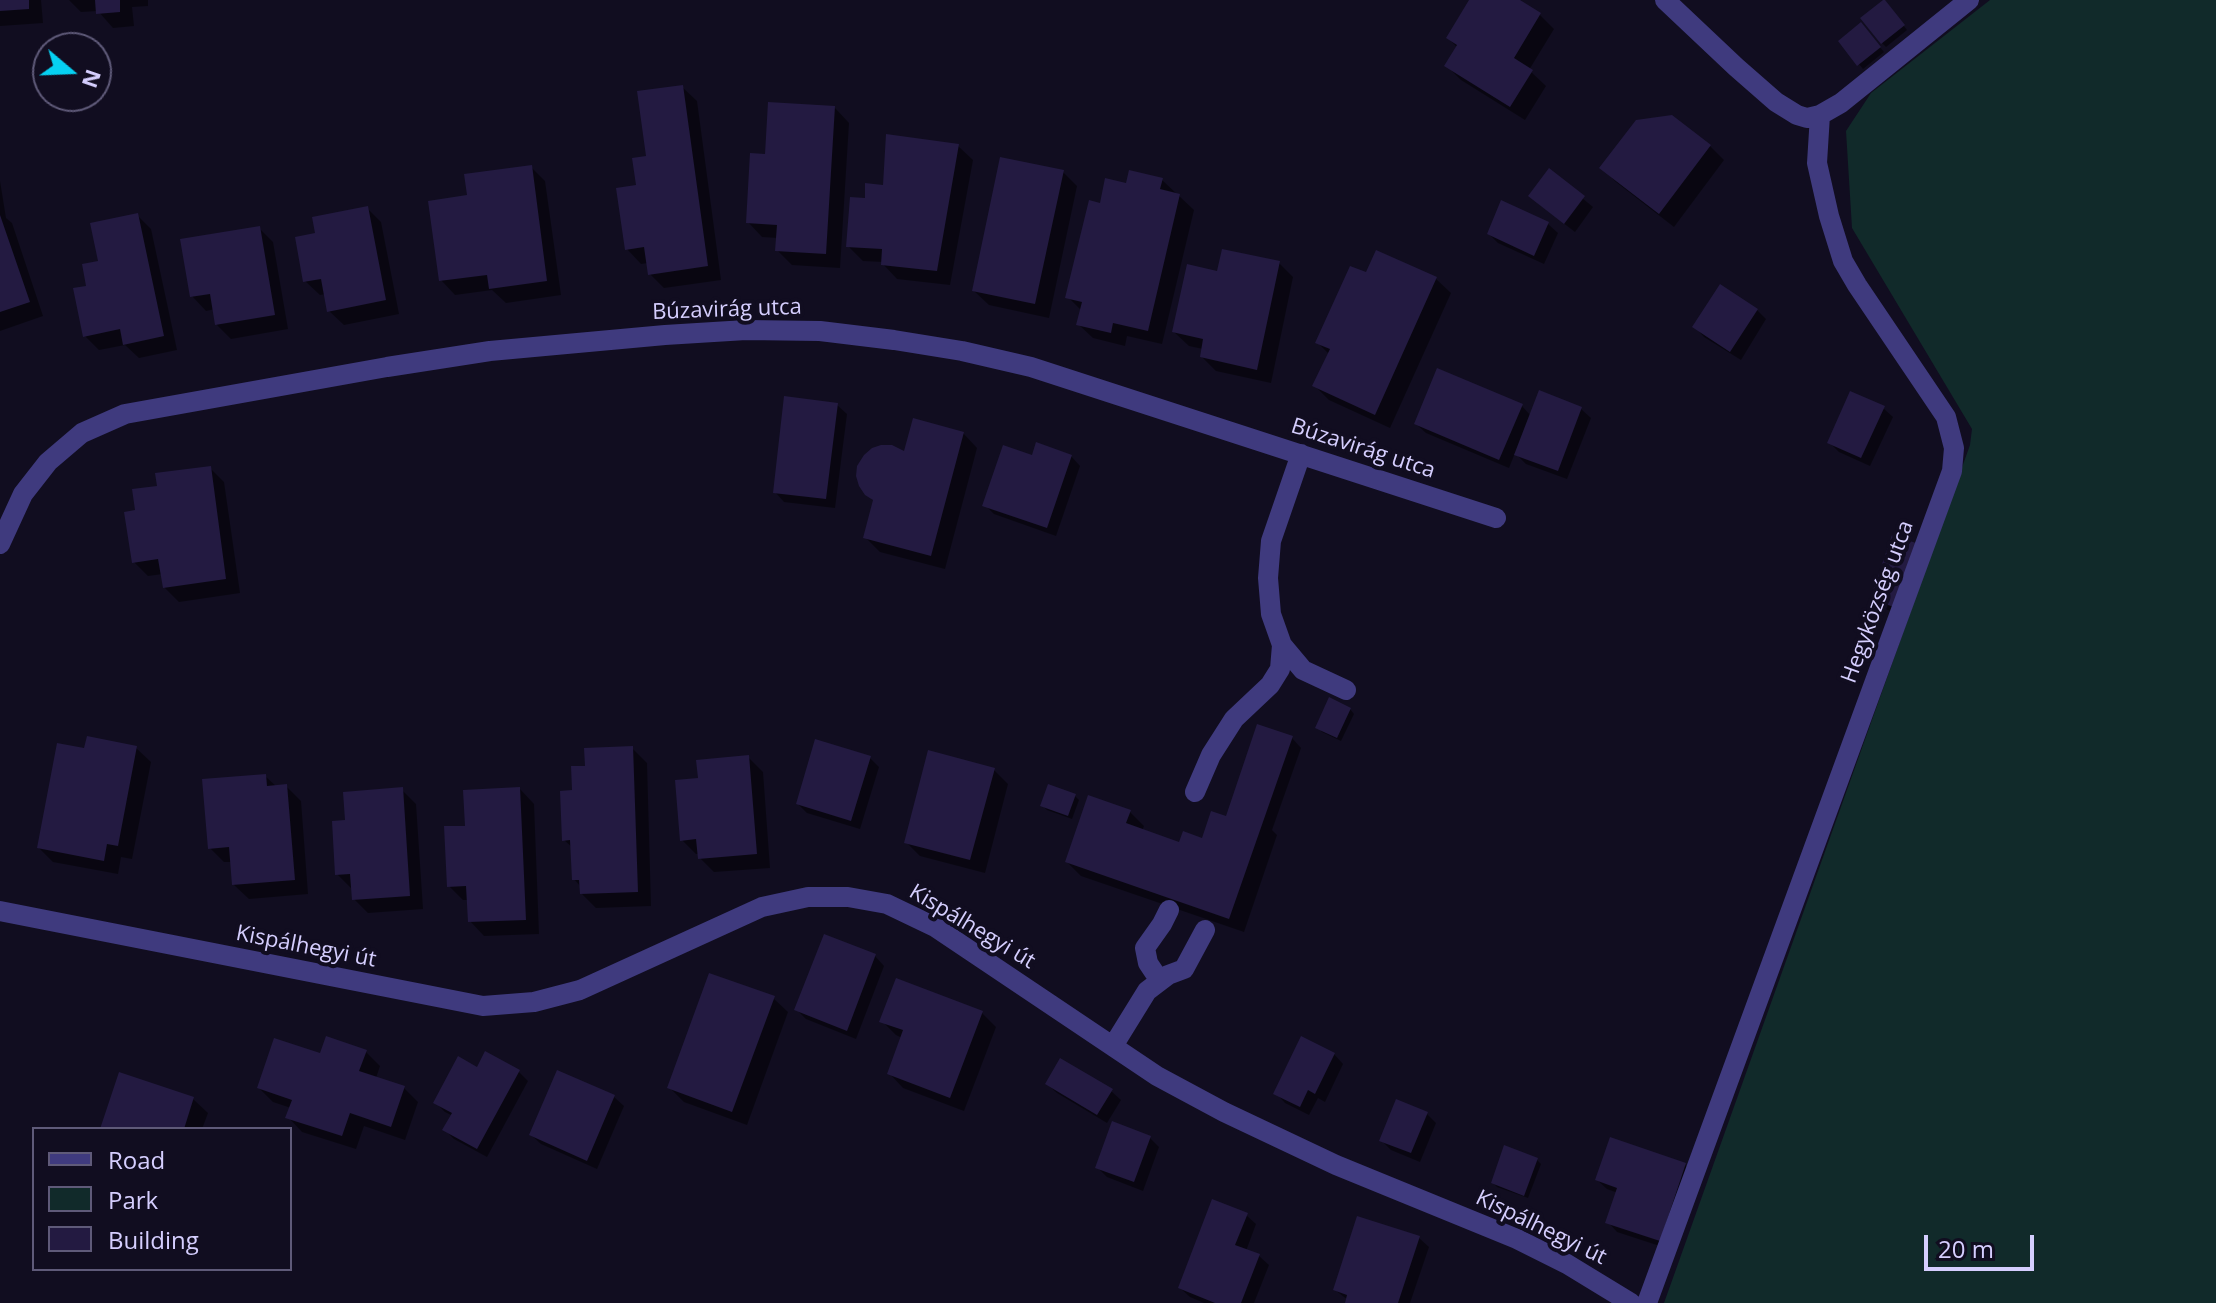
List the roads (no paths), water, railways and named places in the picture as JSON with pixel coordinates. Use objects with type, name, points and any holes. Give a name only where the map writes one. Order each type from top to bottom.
[{"type":"street","points":[[1665,0],[1776,102],[1807,118],[1820,115],[1841,103],[1969,0]]},
{"type":"street","name":"Hegyközség utca","points":[[1647,1303],[1952,471],[1954,448],[1946,417],[1843,261],[1817,163],[1820,115]]},
{"type":"street","name":"Búzavirág utca","points":[[0,544],[23,494],[48,462],[82,433],[125,414],[490,351],[746,330],[820,331],[962,351],[1031,367],[1496,518]]},
{"type":"street","points":[[1301,454],[1271,541],[1268,578],[1271,614],[1282,645],[1303,670],[1346,690]]},
{"type":"street","points":[[1195,792],[1211,755],[1234,719],[1270,685],[1280,669],[1282,645]]},
{"type":"street","name":"Kispálhegyi út","points":[[0,911],[483,1006],[534,1002],[580,990],[762,907],[808,897],[848,897],[887,904],[935,927],[1157,1076],[1276,1138],[1517,1239],[1567,1264],[1631,1303]]},
{"type":"street","points":[[1160,981],[1148,963],[1145,948],[1169,910]]},
{"type":"street","points":[[1113,1046],[1147,991],[1168,975],[1184,969],[1205,930]]}]
